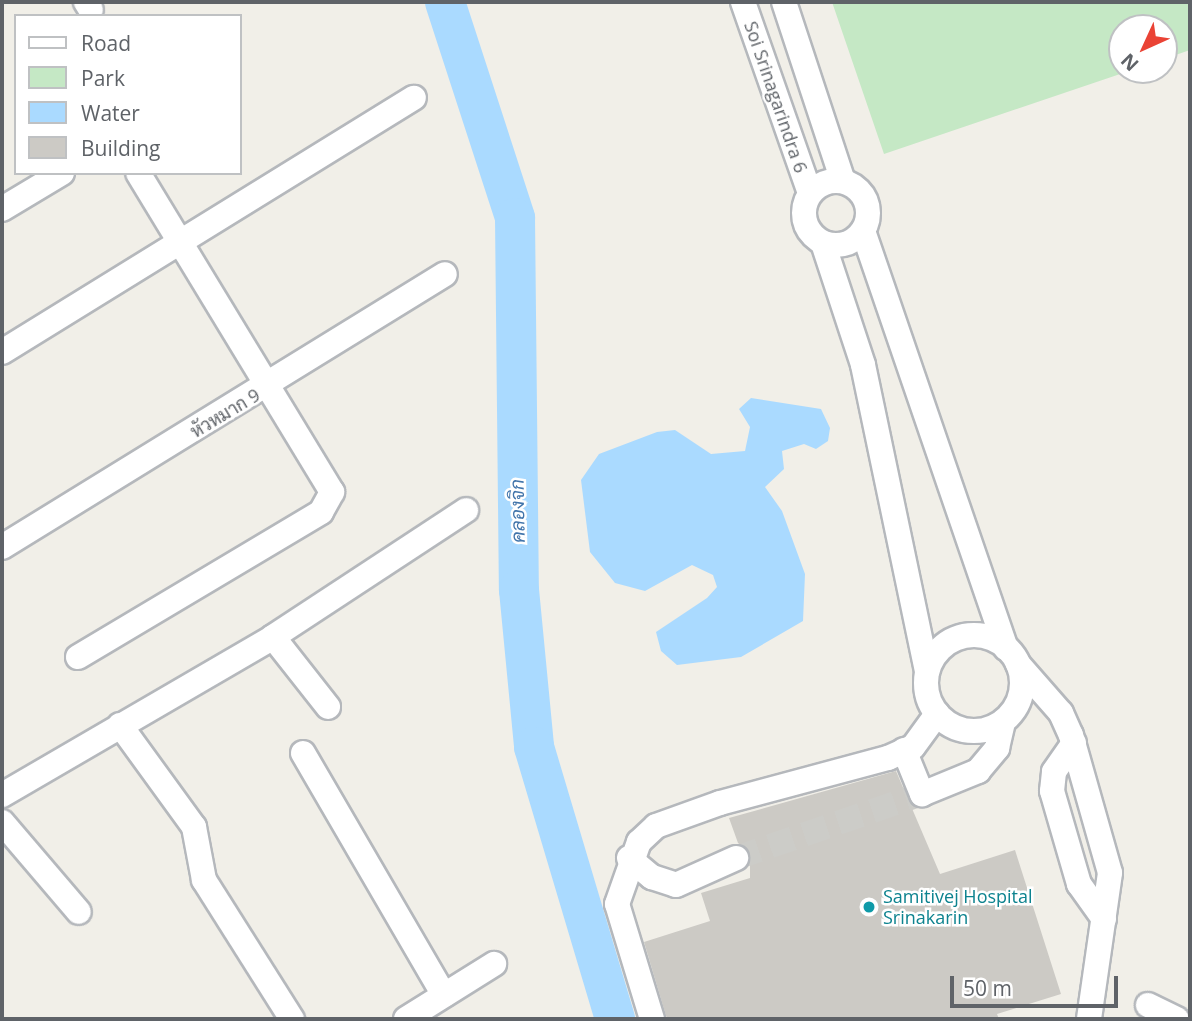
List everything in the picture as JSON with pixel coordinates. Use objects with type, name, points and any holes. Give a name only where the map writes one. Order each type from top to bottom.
[{"type":"street","name":"Soi Srinagarindra 6","points":[[743,2],[810,193],[804,221],[823,243]]},
{"type":"street","name":"Soi Srinagarindra 6","points":[[784,2],[843,181],[866,201],[863,231]]},
{"type":"street","points":[[2,352],[414,98]]},
{"type":"street","points":[[2,209],[59,175]]},
{"type":"street","points":[[78,657],[328,502],[324,471],[266,389],[181,241],[139,175]]},
{"type":"street","name":"Soi Srinagarindra 6","points":[[810,193],[825,182],[843,181]]},
{"type":"street","points":[[652,1019],[617,904],[629,858],[656,826],[904,750],[926,733],[937,714],[863,365],[823,243],[841,245],[863,231],[1012,656],[1021,695],[1003,722],[997,748],[978,771],[922,794],[904,750]]},
{"type":"street","name":"หัวหมาก 9","points":[[2,547],[266,389],[444,274]]},
{"type":"street","points":[[2,795],[273,637],[466,510]]},
{"type":"street","points":[[928,671],[946,644],[961,637],[976,635],[1012,656],[1061,713],[1074,743],[1110,873],[1089,1019]]},
{"type":"street","points":[[273,637],[328,706]]},
{"type":"street","points":[[937,714],[969,731],[1003,722]]},
{"type":"street","points":[[120,725],[194,827],[204,880],[292,1019]]},
{"type":"street","points":[[1074,743],[1054,772],[1052,791],[1079,884],[1104,919]]},
{"type":"street","points":[[303,753],[444,995]]},
{"type":"street","points":[[2,822],[79,912]]},
{"type":"street","points":[[629,858],[652,877],[676,885],[736,858]]},
{"type":"street","points":[[406,1019],[494,964]]},
{"type":"street","points":[[1148,1005],[1178,1019]]},
{"type":"green space","points":[[832,2],[1190,2],[1190,50],[1178,54],[1178,14],[1108,14],[1108,78],[884,154]]},
{"type":"water","points":[[751,398],[821,409],[830,428],[828,441],[816,449],[804,444],[782,451],[784,469],[765,487],[782,511],[805,574],[803,621],[741,657],[677,665],[661,651],[656,632],[707,598],[717,587],[713,575],[692,565],[645,591],[615,583],[590,552],[581,480],[599,454],[657,432],[675,430],[711,454],[745,451],[750,427],[739,409]]},
{"type":"building","name":"Samitivej Hospital Srinakarin","points":[[896,771],[940,874],[1015,850],[1061,994],[997,1014],[999,1019],[667,1019],[644,942],[710,921],[701,893],[750,878],[750,853],[738,843],[729,818]]},
{"type":"waterway","name":"คลองจิก","points":[[445,2],[515,218],[519,590],[534,747],[615,1019]]},
{"type":"tunnel","points":[[736,858],[922,794]]},
{"type":"place","name":"Samitivej Hospital Srinakarin","points":[[869,907]]}]
